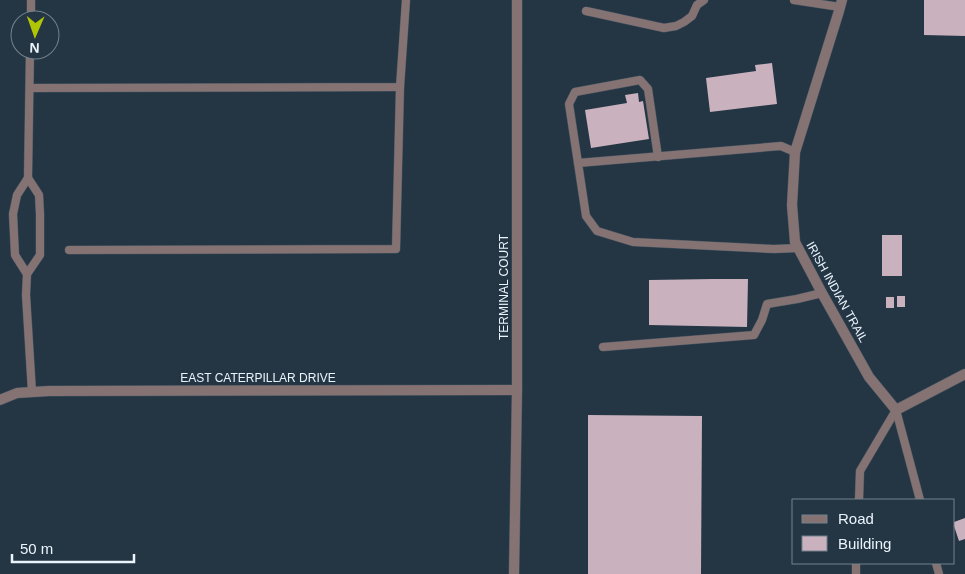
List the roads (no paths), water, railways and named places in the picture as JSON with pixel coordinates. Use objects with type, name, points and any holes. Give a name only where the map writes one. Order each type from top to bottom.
[{"type":"street","name":"TERMINAL COURT","points":[[514,574],[517,390],[517,0]]},
{"type":"street","name":"IRISH INDIAN TRAIL","points":[[841,3],[795,152],[792,205],[795,242],[869,377],[896,410]]},
{"type":"street","points":[[896,410],[965,374]]},
{"type":"street","name":"EAST CATERPILLAR DRIVE","points":[[0,400],[17,393],[49,391],[517,390]]},
{"type":"lane","points":[[69,250],[396,249],[400,87],[406,0]]},
{"type":"lane","points":[[586,12],[664,28],[676,26],[684,22],[692,16],[697,5],[704,0]]},
{"type":"lane","points":[[794,0],[841,3]]},
{"type":"lane","points":[[27,274],[15,255],[13,214],[16,195],[28,178],[30,60]]},
{"type":"lane","points":[[658,157],[648,89],[640,80],[575,92],[569,104],[586,216],[597,231],[633,242],[774,249],[799,248]]},
{"type":"lane","points":[[30,88],[400,87]]},
{"type":"lane","points":[[578,163],[781,146],[795,152]]},
{"type":"lane","points":[[28,178],[39,195],[40,254],[27,274],[26,295],[32,392]]},
{"type":"lane","points":[[603,346],[754,335],[762,320],[767,304],[822,293]]},
{"type":"lane","points":[[859,499],[860,472],[896,410]]},
{"type":"lane","points":[[896,410],[920,499]]}]
